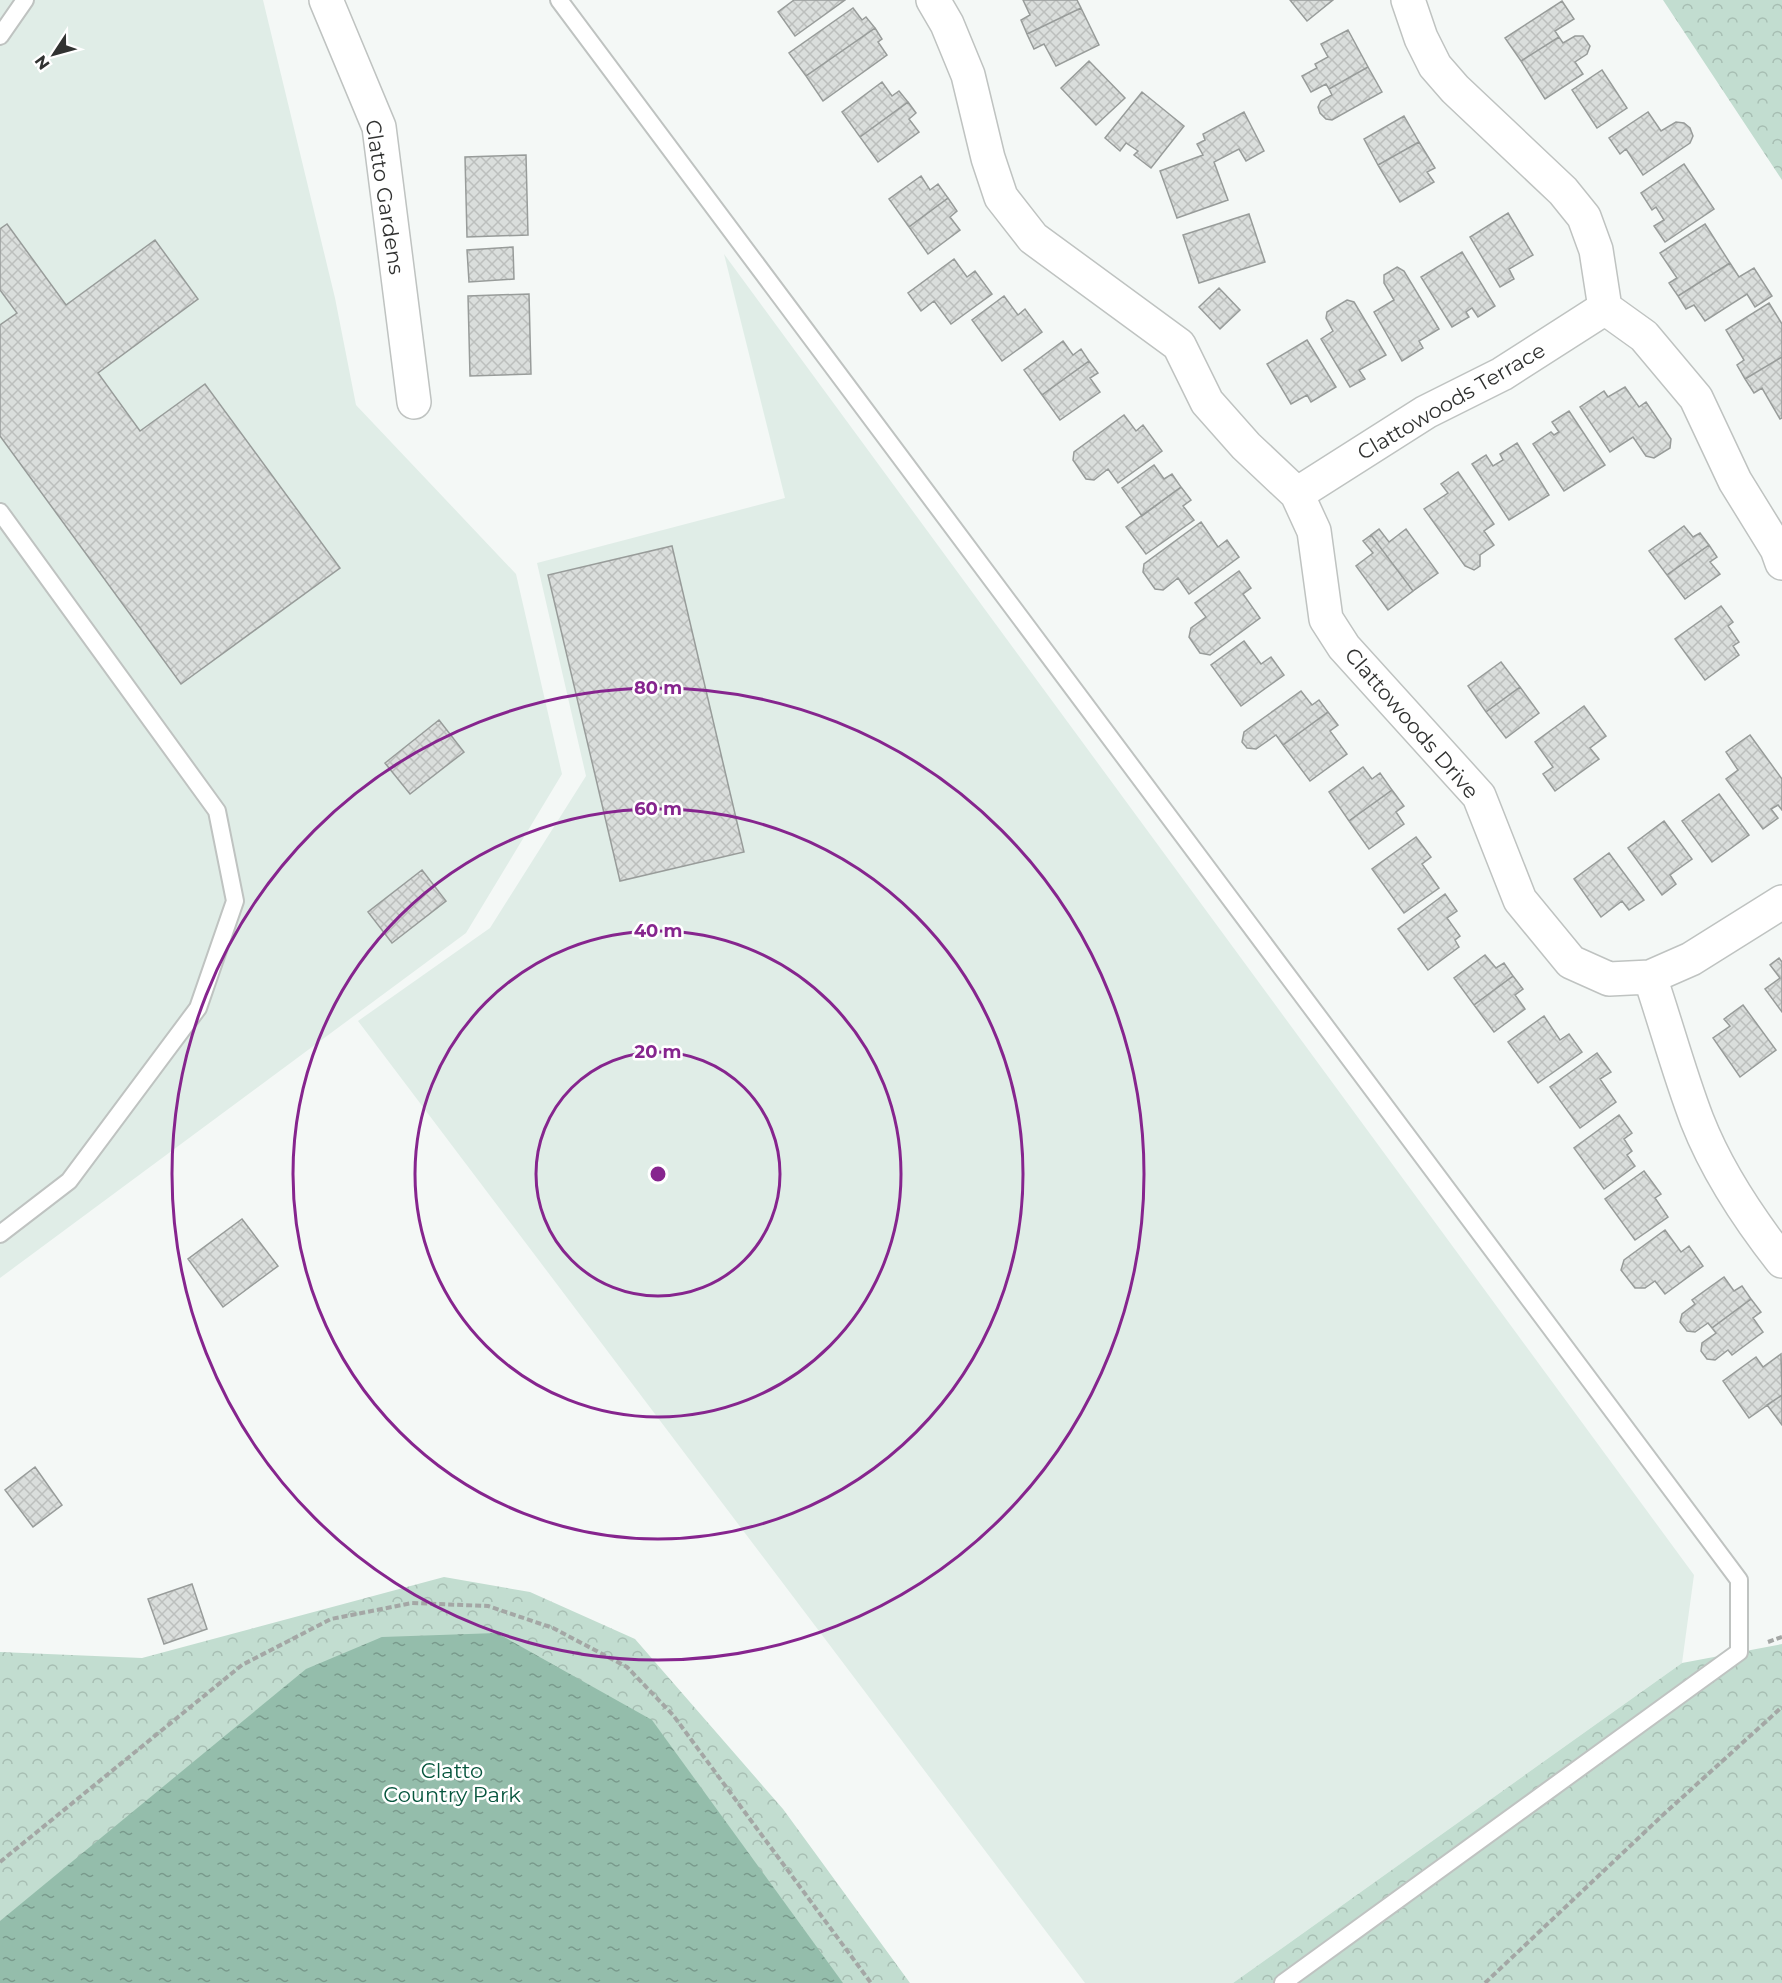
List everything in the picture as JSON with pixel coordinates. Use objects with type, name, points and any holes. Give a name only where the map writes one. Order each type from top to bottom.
[{"type":"street","name":"Clatto Gardens","points":[[326,0],[379,127],[414,402]]},
{"type":"street","points":[[933,0],[947,24],[968,75],[988,158],[1001,197],[1033,238],[1179,345],[1207,402],[1246,446],[1297,494]]},
{"type":"street","points":[[1408,0],[1421,38],[1435,66],[1455,89],[1563,190],[1584,217],[1596,250],[1605,308],[1644,336],[1696,399],[1735,481],[1777,549],[1782,563]]},
{"type":"street","name":"Clattowoods Terrace","points":[[1297,494],[1426,412],[1502,374],[1605,308]]},
{"type":"street","name":"Clattowoods Drive","points":[[1297,494],[1314,531],[1326,619],[1344,647],[1479,796],[1520,900],[1571,962],[1609,979],[1650,976],[1691,959],[1782,902]]},
{"type":"street","points":[[1650,976],[1698,1121],[1726,1177],[1759,1231],[1782,1261]]},
{"type":"lane","points":[[0,36],[25,0]]},
{"type":"lane","points":[[559,0],[1739,1580],[1739,1652],[1283,1983]]},
{"type":"lane","points":[[0,512],[217,811],[235,901],[198,1008],[69,1181],[0,1234]]},
{"type":"path","points":[[0,1862],[233,1672],[252,1660],[331,1619],[412,1603],[488,1606],[553,1629],[627,1667],[673,1715],[871,1983]]},
{"type":"path","points":[[1485,1983],[1665,1813],[1782,1707]]},
{"type":"shaded area","points":[[0,0],[263,0],[335,298],[356,405],[516,574],[562,774],[466,933],[0,1278]]},
{"type":"shaded area","points":[[724,254],[1694,1575],[1682,1663],[1233,1983],[1085,1983],[358,1021],[490,928],[586,776],[537,563],[785,498]]},
{"type":"green space","points":[[1663,0],[1782,0],[1782,180]]},
{"type":"green space","name":"Clatto Country Park","points":[[444,1577],[530,1592],[635,1639],[783,1809],[910,1983],[0,1983],[0,1652],[142,1658]]},
{"type":"green space","points":[[1782,1644],[1782,1983],[1233,1983],[1682,1663]]},
{"type":"water","name":"Clatto Country Park","points":[[497,1633],[652,1720],[843,1983],[0,1983],[0,1921],[306,1669],[382,1637]]},
{"type":"building","points":[[794,0],[845,0],[795,36],[778,12]]},
{"type":"building","points":[[1023,0],[1077,0],[1081,8],[1027,34],[1021,20],[1030,15]]},
{"type":"building","points":[[1290,0],[1333,0],[1307,21]]},
{"type":"building","points":[[1562,1],[1574,19],[1555,31],[1559,37],[1521,61],[1505,38]]},
{"type":"building","points":[[853,8],[862,20],[866,17],[875,28],[806,76],[789,53]]},
{"type":"building","points":[[1081,8],[1099,45],[1056,66],[1044,44],[1034,49],[1027,34]]},
{"type":"building","points":[[875,28],[882,39],[878,42],[887,55],[823,101],[806,76]]},
{"type":"building","points":[[1348,30],[1368,67],[1329,89],[1326,84],[1311,92],[1302,76],[1317,68],[1315,64],[1328,57],[1321,44]]},
{"type":"building","points":[[1575,36],[1583,36],[1590,46],[1587,54],[1575,62],[1583,74],[1545,99],[1521,61],[1559,37],[1563,43]]},
{"type":"building","points":[[1089,61],[1125,98],[1096,125],[1061,88]]},
{"type":"building","points":[[1368,67],[1382,92],[1332,120],[1326,119],[1318,107],[1321,101],[1332,95],[1329,89]]},
{"type":"building","points":[[1602,70],[1627,108],[1597,128],[1572,90]]},
{"type":"building","points":[[882,82],[892,96],[899,91],[908,102],[860,137],[842,112]]},
{"type":"building","points":[[1142,92],[1184,126],[1151,168],[1134,155],[1138,151],[1126,143],[1120,151],[1105,138]]},
{"type":"building","points":[[908,102],[916,113],[909,119],[919,132],[878,162],[860,137]]},
{"type":"building","points":[[1244,112],[1264,151],[1246,161],[1239,149],[1214,162],[1228,200],[1177,218],[1160,171],[1203,155],[1197,144],[1205,140],[1203,134]]},
{"type":"building","points":[[1648,112],[1661,131],[1676,122],[1684,123],[1690,128],[1693,136],[1690,143],[1643,175],[1626,149],[1620,154],[1609,138]]},
{"type":"building","points":[[1404,116],[1419,142],[1378,165],[1364,139]]},
{"type":"building","points":[[1419,142],[1435,168],[1427,172],[1434,182],[1400,202],[1378,165]]},
{"type":"building","points":[[526,155],[528,235],[467,237],[465,157]]},
{"type":"building","points":[[1684,164],[1714,209],[1665,242],[1654,226],[1664,220],[1656,207],[1652,210],[1641,193]]},
{"type":"building","points":[[921,176],[930,190],[938,184],[948,198],[909,227],[889,199]]},
{"type":"building","points":[[948,198],[957,211],[950,217],[960,230],[928,254],[909,227]]},
{"type":"building","points":[[1508,213],[1533,255],[1509,269],[1514,279],[1500,287],[1470,237]]},
{"type":"building","points":[[1249,214],[1265,262],[1199,283],[1183,235]]},
{"type":"building","points":[[7,224],[66,305],[155,240],[198,299],[98,373],[140,431],[205,384],[340,568],[181,684],[0,436],[0,325],[17,313],[0,290],[0,229]]},
{"type":"building","points":[[1705,224],[1730,263],[1678,296],[1669,283],[1677,278],[1660,253]]},
{"type":"building","points":[[513,247],[514,279],[469,282],[467,250]]},
{"type":"building","points":[[1462,252],[1495,306],[1478,317],[1472,308],[1466,312],[1469,317],[1452,327],[1421,277]]},
{"type":"building","points":[[954,259],[967,277],[975,271],[992,294],[951,324],[934,301],[921,311],[908,293]]},
{"type":"building","points":[[1730,263],[1739,277],[1754,268],[1772,296],[1755,307],[1747,294],[1705,321],[1694,305],[1686,309],[1678,296]]},
{"type":"building","points":[[1397,267],[1404,271],[1439,329],[1419,341],[1423,348],[1402,361],[1374,312],[1394,300],[1384,283],[1384,275]]},
{"type":"building","points":[[1219,288],[1240,310],[1220,329],[1199,307]]},
{"type":"building","points":[[529,294],[531,374],[470,376],[468,296]]},
{"type":"building","points":[[1004,296],[1018,315],[1025,309],[1042,332],[1002,361],[972,320]]},
{"type":"building","points":[[1347,300],[1354,302],[1386,355],[1359,370],[1365,379],[1350,387],[1321,339],[1333,331],[1326,318],[1327,312]]},
{"type":"building","points":[[1769,303],[1782,324],[1782,357],[1745,379],[1737,365],[1744,360],[1726,330]]},
{"type":"building","points":[[1307,340],[1336,387],[1311,402],[1307,395],[1291,404],[1267,364]]},
{"type":"building","points":[[1063,341],[1073,355],[1081,349],[1089,361],[1042,395],[1024,370]]},
{"type":"building","points":[[1782,357],[1782,418],[1780,419],[1762,388],[1754,393],[1745,379]]},
{"type":"building","points":[[1089,361],[1098,373],[1090,378],[1100,392],[1060,420],[1042,395]]},
{"type":"building","points":[[1625,387],[1639,407],[1646,402],[1671,439],[1670,448],[1654,458],[1646,456],[1633,437],[1610,452],[1580,407],[1604,391],[1608,397]]},
{"type":"building","points":[[1569,411],[1605,465],[1564,491],[1533,444],[1551,432],[1554,435],[1559,432],[1552,422]]},
{"type":"building","points":[[1124,415],[1136,431],[1143,425],[1162,451],[1118,483],[1108,469],[1094,480],[1086,479],[1073,460],[1074,452]]},
{"type":"building","points":[[1517,443],[1549,495],[1509,520],[1472,464],[1486,455],[1493,466],[1503,460],[1500,454]]},
{"type":"building","points":[[1154,465],[1164,479],[1172,474],[1181,487],[1142,516],[1122,488]]},
{"type":"building","points":[[1458,472],[1494,524],[1484,531],[1494,545],[1480,555],[1480,566],[1474,570],[1465,566],[1424,509],[1448,493],[1441,484]]},
{"type":"building","points":[[1181,487],[1191,500],[1183,506],[1194,520],[1146,554],[1126,527]]},
{"type":"building","points":[[1201,522],[1218,547],[1227,540],[1239,557],[1189,594],[1178,578],[1163,590],[1155,589],[1143,572],[1144,564]]},
{"type":"building","points":[[1684,526],[1693,537],[1700,533],[1709,545],[1667,575],[1649,551]]},
{"type":"building","points":[[1379,529],[1389,542],[1406,529],[1438,573],[1413,591],[1371,535]]},
{"type":"building","points":[[1371,535],[1413,591],[1388,610],[1356,566],[1373,553],[1363,541]]},
{"type":"building","points":[[1709,545],[1717,557],[1710,562],[1720,574],[1685,599],[1667,575]]},
{"type":"building","points":[[672,546],[744,852],[620,881],[548,575]]},
{"type":"building","points":[[1239,571],[1251,588],[1243,594],[1260,618],[1210,655],[1200,653],[1189,637],[1191,628],[1206,617],[1195,603]]},
{"type":"building","points":[[1721,606],[1733,622],[1728,626],[1739,642],[1733,646],[1739,655],[1705,680],[1675,639]]},
{"type":"building","points":[[1244,641],[1261,664],[1271,657],[1284,675],[1241,706],[1211,665]]},
{"type":"building","points":[[1501,662],[1520,687],[1486,712],[1468,686]]},
{"type":"building","points":[[1520,687],[1539,713],[1506,738],[1486,712]]},
{"type":"building","points":[[1301,691],[1312,705],[1319,700],[1328,712],[1283,745],[1276,735],[1256,749],[1247,748],[1242,742],[1244,732]]},
{"type":"building","points":[[1584,706],[1606,736],[1590,748],[1599,759],[1555,791],[1543,774],[1553,767],[1535,742]]},
{"type":"building","points":[[1328,712],[1338,725],[1330,731],[1347,754],[1310,781],[1283,745]]},
{"type":"building","points":[[439,720],[464,752],[410,794],[385,763]]},
{"type":"building","points":[[1750,735],[1782,779],[1782,810],[1778,805],[1771,809],[1778,818],[1763,829],[1726,779],[1738,770],[1726,752]]},
{"type":"building","points":[[1363,767],[1372,779],[1380,773],[1392,790],[1349,821],[1329,792]]},
{"type":"building","points":[[1392,790],[1404,806],[1396,812],[1404,824],[1369,849],[1349,821]]},
{"type":"building","points":[[1719,794],[1749,835],[1712,862],[1682,821]]},
{"type":"building","points":[[1664,821],[1692,859],[1670,875],[1676,884],[1662,895],[1628,848]]},
{"type":"building","points":[[1416,837],[1431,857],[1422,864],[1439,888],[1404,913],[1372,869]]},
{"type":"building","points":[[1609,853],[1644,900],[1629,910],[1622,901],[1601,917],[1574,879]]},
{"type":"building","points":[[422,870],[446,901],[392,943],[368,912]]},
{"type":"building","points":[[1445,894],[1457,911],[1447,918],[1460,936],[1455,940],[1459,947],[1428,970],[1398,929]]},
{"type":"building","points":[[1485,955],[1496,968],[1504,963],[1513,976],[1474,1005],[1454,978]]},
{"type":"building","points":[[1779,958],[1782,962],[1782,1012],[1765,989],[1780,978],[1770,965]]},
{"type":"building","points":[[1513,976],[1523,989],[1515,995],[1525,1009],[1494,1032],[1474,1005]]},
{"type":"building","points":[[1743,1005],[1776,1050],[1740,1077],[1713,1038],[1730,1026],[1724,1019]]},
{"type":"building","points":[[1544,1016],[1560,1040],[1569,1034],[1582,1052],[1538,1083],[1508,1042]]},
{"type":"building","points":[[1597,1053],[1611,1072],[1600,1079],[1616,1102],[1580,1128],[1550,1087]]},
{"type":"building","points":[[1619,1115],[1632,1133],[1624,1139],[1632,1151],[1627,1155],[1635,1166],[1604,1189],[1574,1148]]},
{"type":"building","points":[[1644,1171],[1661,1194],[1655,1198],[1668,1217],[1635,1240],[1605,1199]]},
{"type":"building","points":[[242,1219],[278,1266],[223,1307],[188,1259]]},
{"type":"building","points":[[1665,1230],[1681,1252],[1689,1246],[1703,1266],[1665,1294],[1655,1281],[1645,1288],[1635,1288],[1621,1270],[1624,1260]]},
{"type":"building","points":[[1724,1277],[1734,1291],[1742,1286],[1751,1299],[1712,1328],[1708,1323],[1695,1332],[1687,1331],[1680,1322],[1682,1314],[1695,1304],[1692,1300]]},
{"type":"building","points":[[1751,1299],[1761,1312],[1753,1318],[1763,1332],[1732,1355],[1728,1350],[1715,1360],[1707,1359],[1701,1351],[1702,1343],[1716,1333],[1712,1328]]},
{"type":"building","points":[[1781,1354],[1782,1395],[1749,1418],[1723,1381],[1756,1357],[1763,1367]]},
{"type":"building","points":[[1782,1395],[1782,1425],[1767,1405]]},
{"type":"building","points":[[35,1467],[62,1505],[33,1527],[5,1490]]},
{"type":"building","points":[[192,1584],[207,1629],[164,1644],[148,1599]]}]
